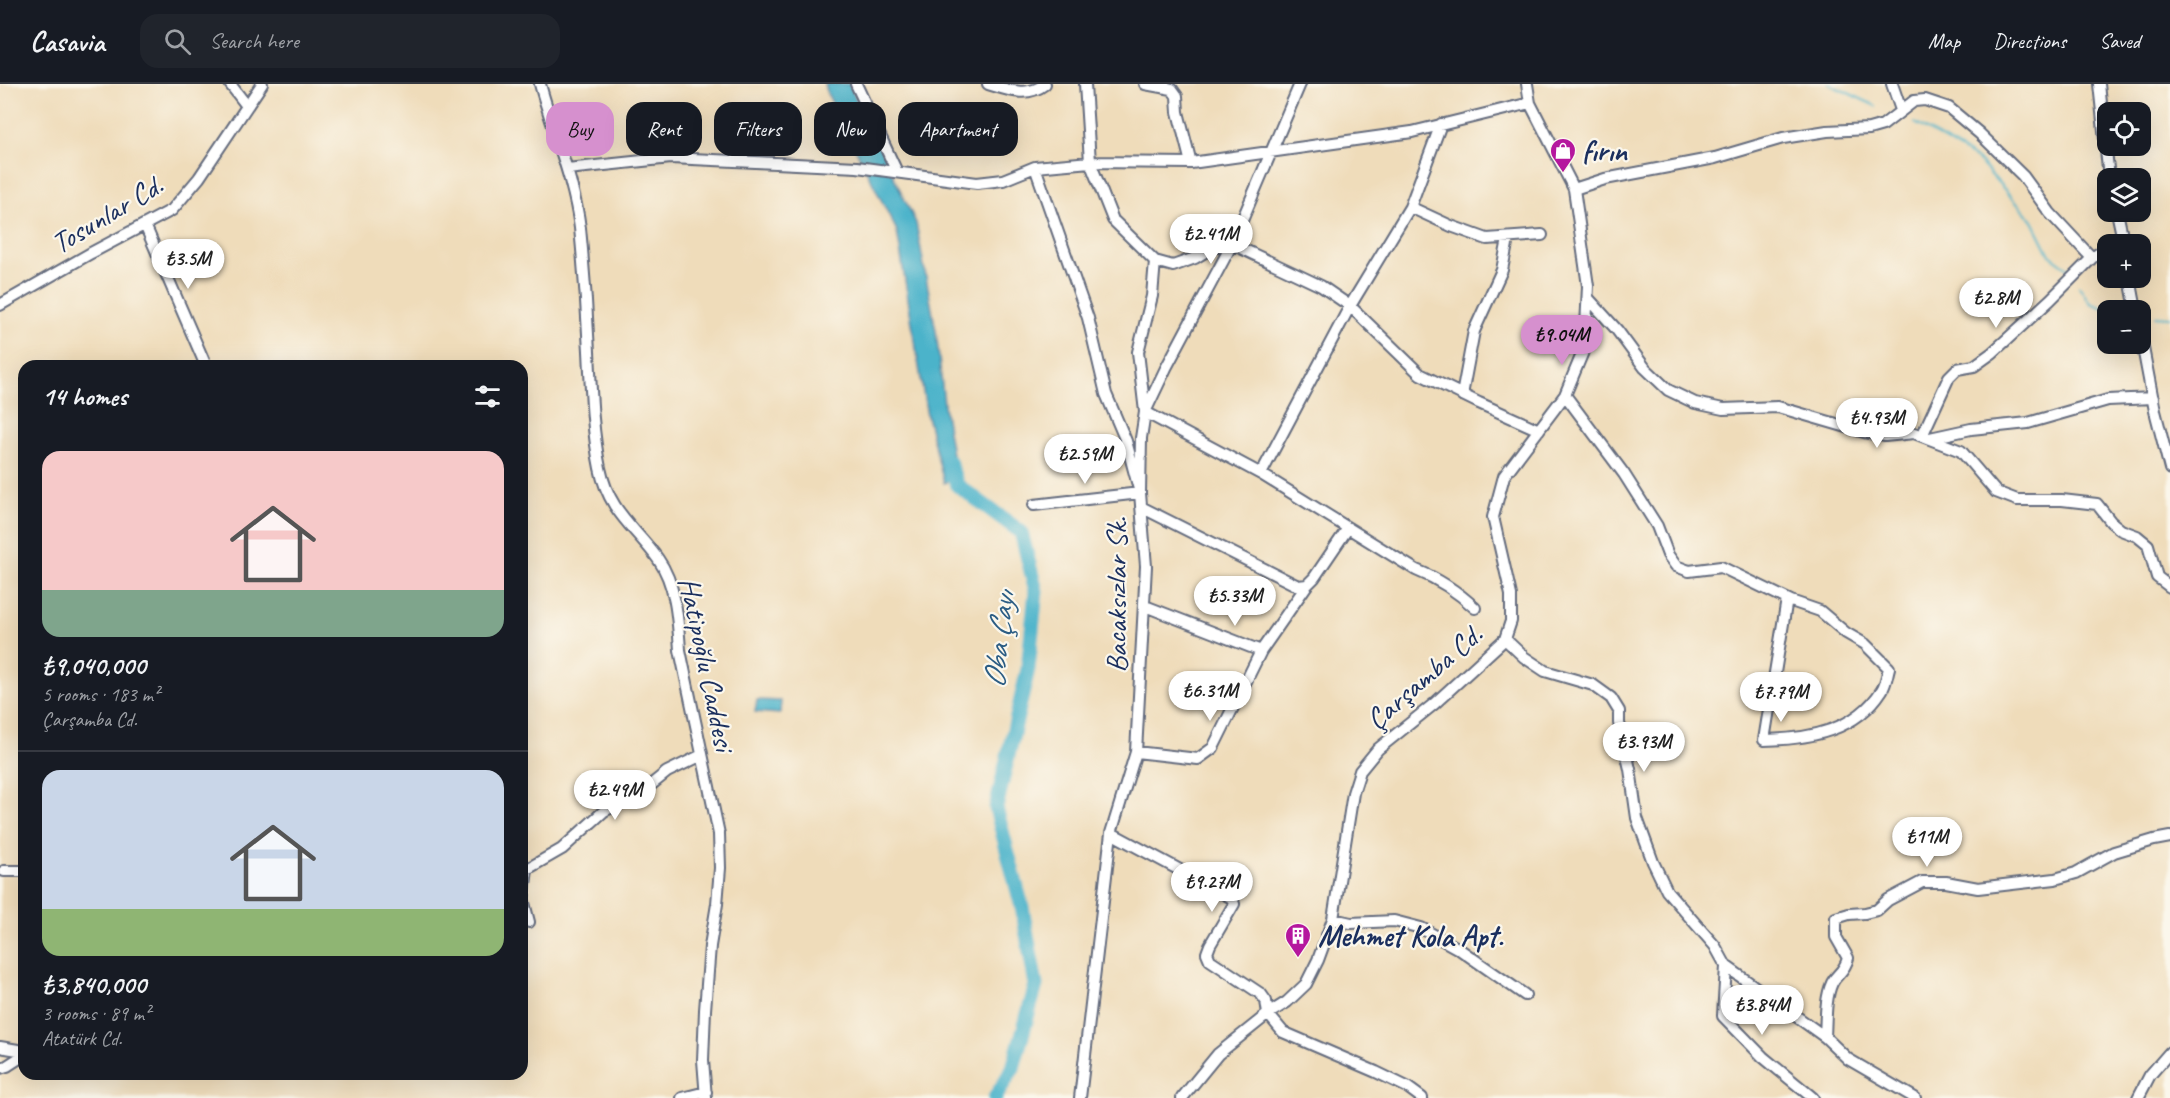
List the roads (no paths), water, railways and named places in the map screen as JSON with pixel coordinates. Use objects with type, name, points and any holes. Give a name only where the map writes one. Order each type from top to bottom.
[{"type":"street","points":[[230,84],[247,106]]},
{"type":"street","name":"Tosunlar Cd.","points":[[0,305],[172,210],[199,178],[262,84]]},
{"type":"street","name":"Hatipoğlu Caddesi","points":[[540,84],[567,169],[580,226],[593,423],[600,470],[614,507],[659,560],[672,589],[678,620],[680,650],[719,834],[720,868],[705,1010],[703,1060],[706,1095]]},
{"type":"street","points":[[988,84],[1017,92],[1035,91],[1045,84]]},
{"type":"street","points":[[1085,84],[1090,162],[1113,220],[1155,261],[1173,266],[1195,258],[1212,247],[1232,244],[1322,286],[1350,306],[1420,374],[1539,430]]},
{"type":"street","points":[[1145,84],[1172,89],[1177,96],[1178,112],[1191,163]]},
{"type":"street","points":[[1300,84],[1232,244],[1145,412],[1262,474],[1416,570],[1441,581],[1475,608]]},
{"type":"street","name":"Çarşamba Cd.","points":[[1182,1098],[1218,1054],[1268,1014],[1287,1002],[1306,984],[1318,960],[1333,919],[1353,793],[1360,771],[1378,749],[1434,704],[1505,639],[1511,621],[1511,595],[1493,516],[1504,476],[1565,395],[1585,347],[1588,298],[1574,189],[1530,103],[1527,84]]},
{"type":"street","points":[[1892,84],[1901,110]]},
{"type":"street","points":[[2099,84],[2108,168]]},
{"type":"street","points":[[857,85],[896,171]]},
{"type":"street","points":[[1574,189],[1605,179],[1715,158],[1784,138],[1827,130],[1869,129],[1883,125],[1914,101],[1925,100],[1949,108],[2023,176],[2050,213],[2092,258]]},
{"type":"street","points":[[567,169],[671,158],[857,167],[977,183],[1002,180],[1035,167],[1090,162],[1191,163],[1412,132],[1530,103]]},
{"type":"street","points":[[1262,474],[1350,306],[1410,207],[1441,124]]},
{"type":"street","points":[[1034,505],[1140,493],[1126,441],[1106,394],[1088,318],[1035,167]]},
{"type":"street","points":[[1410,207],[1451,226],[1487,239],[1542,235]]},
{"type":"street","points":[[145,225],[203,360]]},
{"type":"street","points":[[1462,395],[1474,331],[1502,270],[1508,239]]},
{"type":"street","points":[[1926,437],[1949,377],[1957,369],[1974,366],[1992,353],[2097,255]]},
{"type":"street","name":"Bacaksızlar Sk.","points":[[1080,1098],[1111,833],[1136,752],[1146,566],[1140,493],[1141,438],[1145,412],[1138,352],[1152,296],[1155,261]]},
{"type":"street","points":[[1588,298],[1617,330],[1645,368],[1668,390],[1695,403],[1723,409],[1778,406],[1864,432],[1885,436],[1914,433],[1961,452],[1996,492],[2018,500],[2062,500],[2097,504],[2110,522],[2121,530],[2137,536],[2148,545],[2157,577],[2170,587]]},
{"type":"street","points":[[2144,354],[2170,469]]},
{"type":"street","points":[[1565,395],[1624,474],[1657,526],[1668,555],[1676,566],[1689,571],[1721,567],[1787,599],[1820,610],[1831,621],[1883,659],[1889,668],[1883,688],[1864,713],[1852,721],[1835,730],[1791,739],[1764,740],[1787,599]]},
{"type":"street","points":[[1926,437],[1971,429],[2028,423],[2108,400],[2153,398]]},
{"type":"street","points":[[1141,507],[1298,586],[1307,585]]},
{"type":"street","points":[[1136,752],[1198,759],[1213,748],[1261,651],[1348,528]]},
{"type":"street","points":[[1144,606],[1261,651]]},
{"type":"street","points":[[1505,639],[1524,657],[1545,671],[1593,685],[1611,698],[1619,711],[1619,723],[1630,769],[1636,818],[1653,862],[1667,891],[1715,946],[1726,966],[1825,1037],[1848,1059],[1915,1098]]},
{"type":"street","points":[[528,869],[562,849],[604,811],[642,792],[667,772],[702,754]]},
{"type":"street","points":[[1111,833],[1232,898],[1234,904],[1207,953],[1210,960],[1261,994],[1266,1001],[1268,1014],[1283,1032],[1376,1072],[1407,1087],[1422,1098]]},
{"type":"street","points":[[1825,1037],[1828,1003],[1833,981],[1845,969],[1848,958],[1836,937],[1836,918],[1877,910],[1888,900],[1922,882],[1946,882],[1978,888],[2055,879],[2076,873],[2114,852],[2170,837]]},
{"type":"street","points":[[4,871],[18,871]]},
{"type":"street","points":[[1333,919],[1351,923],[1394,921],[1421,928],[1459,949],[1525,995]]},
{"type":"street","points":[[1726,966],[1723,1016],[1763,1057],[1814,1098]]},
{"type":"street","points":[[0,1047],[18,1052]]},
{"type":"street","points":[[2138,1098],[2150,1075],[2170,1052]]},
{"type":"street","points":[[0,1068],[18,1058]]},
{"type":"street","points":[[682,1098],[706,1095]]},
{"type":"water","points":[[825,84],[849,84],[858,102],[832,102]]},
{"type":"water","points":[[859,156],[884,156],[916,223],[936,331],[945,413],[956,478],[944,483],[927,416],[897,231]]},
{"type":"water","points":[[757,700],[781,701],[780,714],[755,712]]},
{"type":"waterway","points":[[1829,84],[1876,106]]},
{"type":"waterway","points":[[1915,123],[1977,159],[2033,221],[2050,255],[2069,269]]},
{"type":"waterway","points":[[2079,286],[2090,303],[2097,306]]},
{"type":"waterway","points":[[2155,316],[2170,317]]},
{"type":"waterway","name":"Oba Çayı","points":[[949,461],[957,485],[1021,532],[1036,591],[1028,669],[996,808],[1022,907],[1036,985],[1013,1068],[995,1098]]},
{"type":"place","name":"fırın","points":[[1563,174]]},
{"type":"place","name":"Mehmet Kola Apt.","points":[[1298,959]]}]
